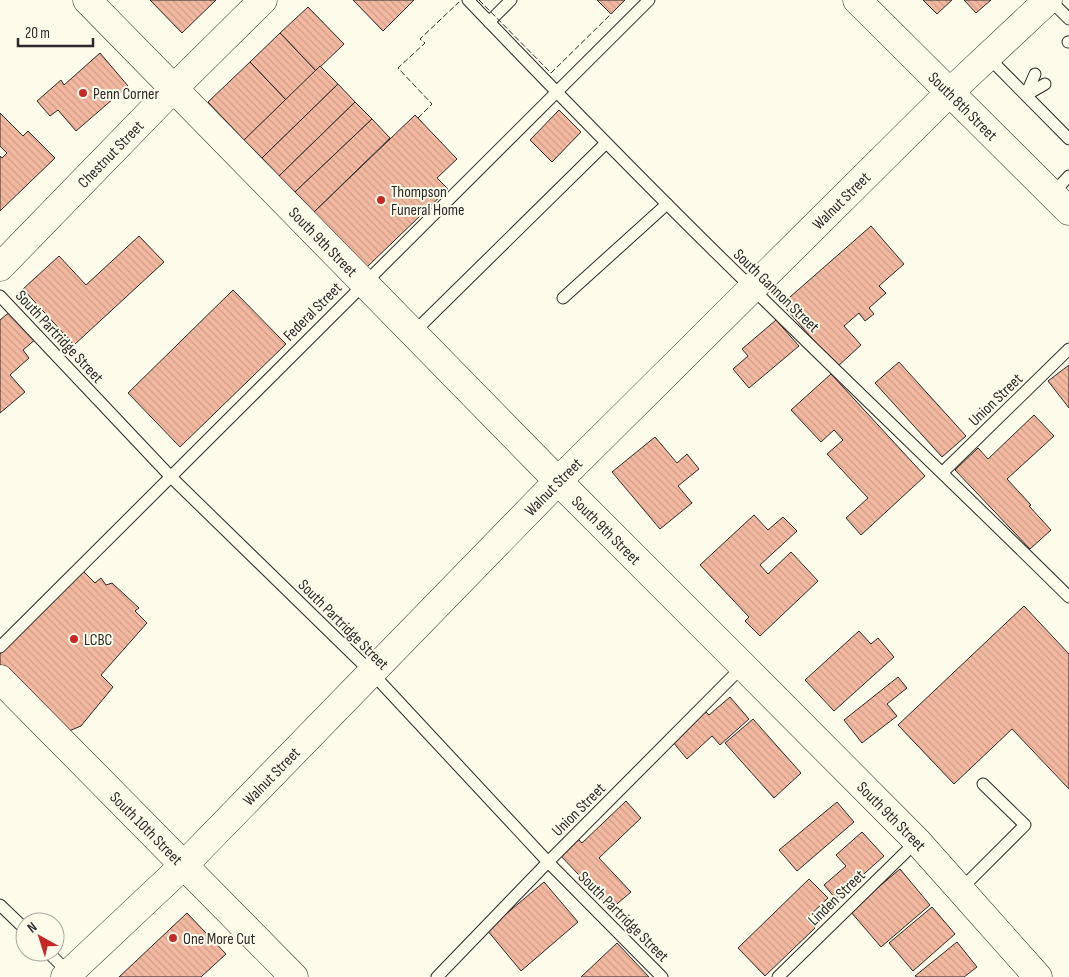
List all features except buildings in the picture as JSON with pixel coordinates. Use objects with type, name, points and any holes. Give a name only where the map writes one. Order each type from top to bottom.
[{"type":"main road","name":"South 9th Street","points":[[88,0],[558,481],[916,841],[1038,977]]},
{"type":"main road","name":"Chestnut Street","points":[[0,267],[173,89],[263,0]]},
{"type":"main road","name":"South 8th Street","points":[[857,0],[950,92],[1063,194]]},
{"type":"main road","name":"Walnut Street","points":[[67,975],[184,865],[558,481],[950,92],[1049,0]]},
{"type":"main road","name":"South 10th Street","points":[[0,679],[294,977]]},
{"type":"lane","name":"South Gannon Street","points":[[468,0],[606,143],[752,289],[943,472],[1069,597]]},
{"type":"lane","points":[[488,22],[511,0]]},
{"type":"lane","name":"Federal Street","points":[[0,647],[649,0]]},
{"type":"lane","points":[[1049,0],[1069,19]]},
{"type":"lane","points":[[988,57],[1069,139]]},
{"type":"lane","points":[[1026,96],[1035,74]]},
{"type":"lane","points":[[1026,96],[1045,84]]},
{"type":"lane","points":[[413,333],[606,143]]},
{"type":"lane","points":[[562,298],[667,204]]},
{"type":"lane","name":"South Partridge Street","points":[[0,296],[170,477],[371,672],[548,862],[662,977]]},
{"type":"lane","name":"Union Street","points":[[943,472],[1069,349]]},
{"type":"lane","name":"Union Street","points":[[437,977],[548,862],[744,666]]},
{"type":"lane","points":[[960,890],[1025,825],[983,784]]},
{"type":"lane","name":"Linden Street","points":[[778,977],[916,841]]},
{"type":"lane","points":[[0,905],[15,919]]},
{"type":"lane","points":[[56,962],[67,975]]},
{"type":"fence","points":[[479,0],[551,73],[611,14]]},
{"type":"fence","points":[[418,118],[432,104],[398,68],[425,43],[420,39],[459,2]]},
{"type":"place","name":"Penn Corner","points":[[83,93]]},
{"type":"place","name":"Thompson Funeral Home","points":[[381,200]]},
{"type":"place","name":"LCBC","points":[[74,639]]},
{"type":"place","name":"One More Cut","points":[[173,938]]}]
